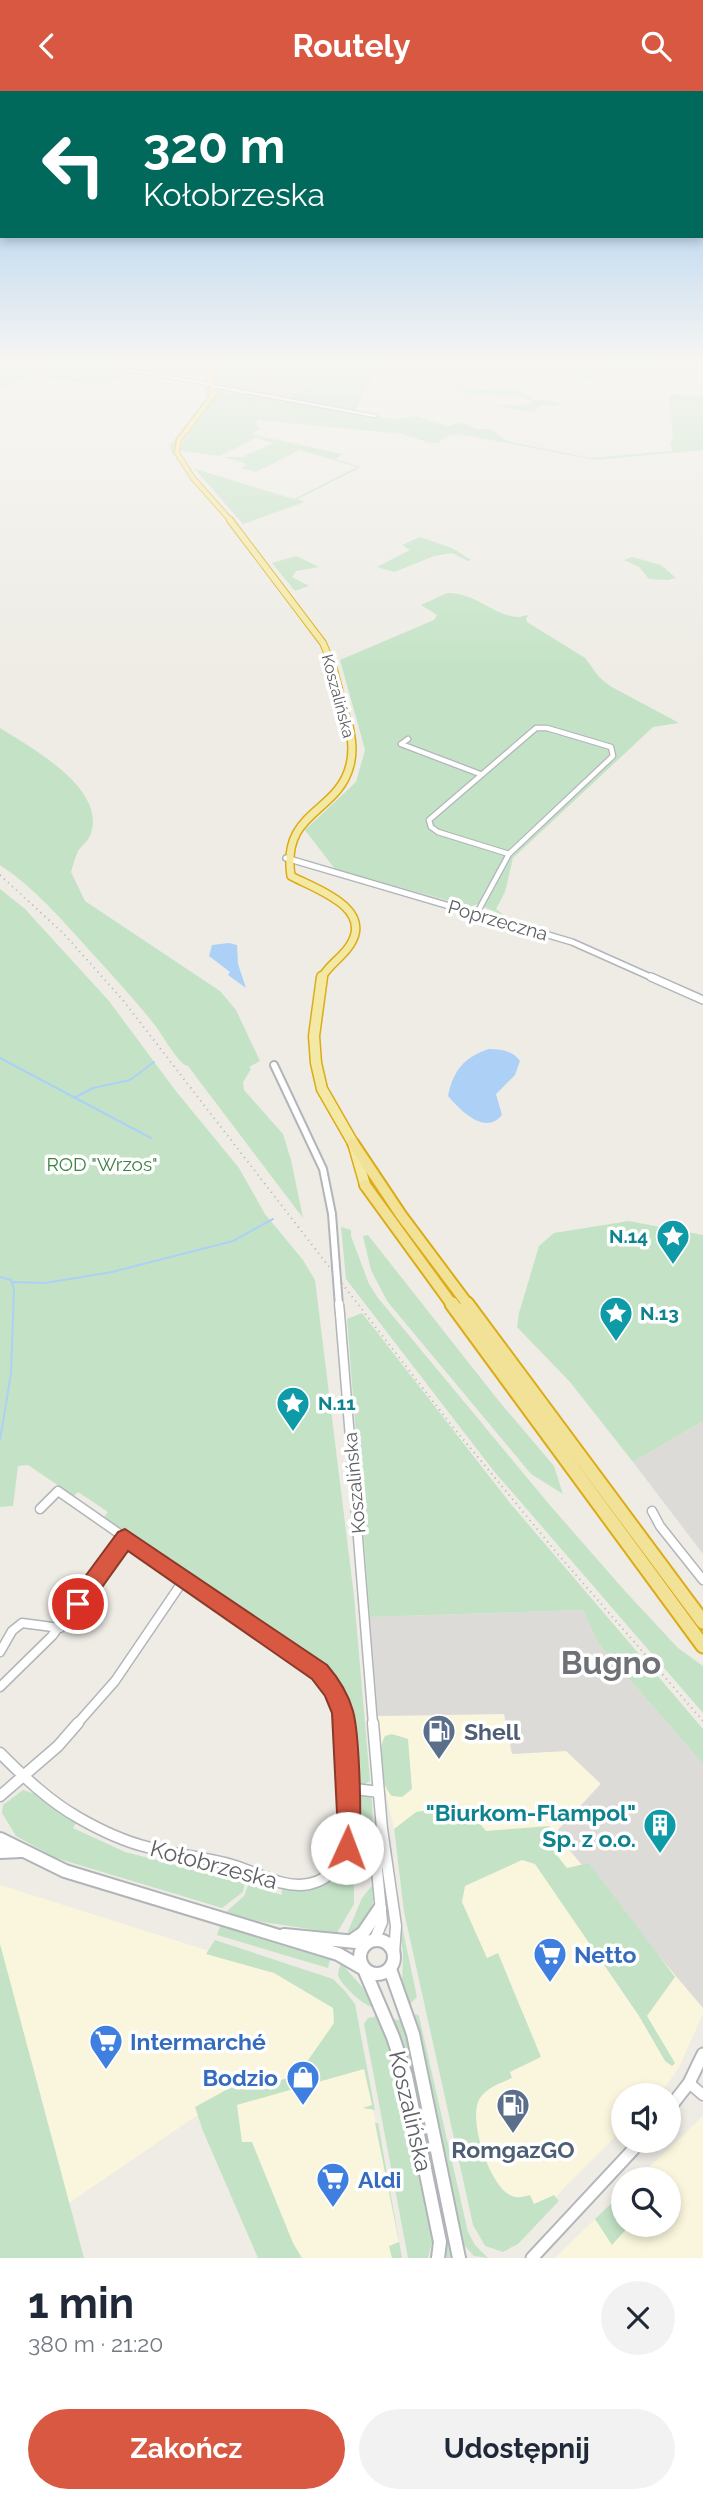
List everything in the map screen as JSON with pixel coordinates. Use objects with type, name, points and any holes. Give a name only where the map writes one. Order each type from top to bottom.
[{"type":"highway","name":"Koszalińska","points":[[185,465],[261,557],[321,638],[331,664],[351,739],[351,764],[344,782],[333,796],[299,825],[286,858]]},
{"type":"highway","points":[[286,858],[291,876],[343,903],[356,920],[357,927],[350,945],[326,969],[320,981],[314,1036],[322,1089],[353,1143],[401,1215],[703,1622]]},
{"type":"highway","points":[[353,1143],[365,1185],[594,1501],[703,1646]]},
{"type":"main road","points":[[0,1839],[65,1871],[267,1934],[338,1954],[377,1975],[390,1969],[394,1954],[385,1941],[267,1934]]},
{"type":"main road","points":[[0,1852],[21,1851]]},
{"type":"main road","points":[[365,1969],[360,1958],[365,1941],[363,1933],[380,1907]]},
{"type":"main road","name":"Koszalińska","points":[[365,1969],[388,2024],[404,2074],[440,2242],[438,2258]]},
{"type":"main road","name":"Koszalińska","points":[[390,1969],[413,2034],[458,2252]]},
{"type":"street","points":[[477,913],[509,854],[611,757],[613,749],[604,744],[540,727],[534,729],[432,816],[429,825],[438,832],[509,854]]},
{"type":"street","points":[[408,739],[401,744],[480,774]]},
{"type":"street","name":"Poprzeczna","points":[[286,858],[589,948],[703,1000]]},
{"type":"street","name":"Koszalińska","points":[[274,1065],[323,1169],[332,1214],[382,1829],[396,1926],[394,1954]]},
{"type":"street","name":"Kołobrzeska","points":[[0,1753],[24,1776],[78,1817],[134,1843],[231,1864],[299,1885],[323,1879],[343,1859],[349,1838],[343,1713],[329,1682],[320,1672],[58,1492],[40,1509]]},
{"type":"street","points":[[652,1511],[660,1526],[703,1580]]},
{"type":"street","points":[[0,1687],[27,1666],[60,1628],[125,1538]]},
{"type":"street","points":[[0,1796],[58,1747],[120,1676],[185,1578]]},
{"type":"street","points":[[0,1652],[11,1631],[19,1624],[60,1628]]},
{"type":"street","points":[[347,1789],[379,1792]]},
{"type":"street","name":"Koszalińska","points":[[365,1941],[382,1922],[377,1870],[382,1829]]},
{"type":"street","points":[[681,2093],[703,2054]]},
{"type":"street","points":[[689,2083],[703,2095]]},
{"type":"street","points":[[532,2258],[630,2153]]},
{"type":"street","points":[[458,2252],[469,2258]]},
{"type":"shaded area","points":[[703,1421],[703,1554],[633,1462]]},
{"type":"shaded area","points":[[583,1610],[598,1643],[703,1764],[703,2008],[555,1833],[601,1784],[566,1751],[512,1754],[504,1714],[378,1716],[370,1617]]},
{"type":"shaded area","points":[[504,1714],[512,1754],[566,1751],[601,1783],[555,1833],[703,2008],[703,2014],[678,2069],[668,2083],[611,2083],[611,2141],[565,2187],[556,2197],[559,2201],[518,2244],[503,2252],[485,2246],[473,2225],[404,1912],[394,1829],[384,1784],[378,1716]]},
{"type":"shaded area","points":[[0,1885],[276,1972],[356,2022],[399,2242],[399,2258],[283,2258],[218,2101],[69,2203],[0,1944]]},
{"type":"shaded area","points":[[703,2116],[703,2258],[555,2258],[611,2204],[611,2237],[681,2237],[681,2167],[650,2167],[664,2153],[681,2153],[681,2137]]},
{"type":"green space","points":[[246,465],[270,465],[256,472],[242,468]]},
{"type":"green space","points":[[351,465],[361,467],[298,499],[305,502],[243,524],[195,469],[294,499],[357,467]]},
{"type":"green space","points":[[420,537],[452,548],[471,560],[452,553],[434,556],[394,572],[377,567],[410,550],[402,545]]},
{"type":"green space","points":[[296,556],[319,567],[296,571],[292,577],[309,586],[295,591],[272,563]]},
{"type":"green space","points":[[632,557],[661,565],[676,578],[649,579],[639,567],[624,560]]},
{"type":"green space","points":[[447,593],[467,596],[509,616],[529,615],[527,622],[585,658],[599,677],[610,686],[679,723],[653,727],[513,858],[505,892],[496,909],[505,916],[477,904],[471,907],[335,869],[305,830],[356,782],[365,750],[340,660],[434,620],[437,615],[421,605]]},
{"type":"green space","points":[[0,728],[62,771],[77,785],[87,800],[93,816],[91,833],[78,851],[71,872],[85,901],[220,991],[236,1010],[260,1061],[249,1067],[251,1069],[243,1082],[244,1090],[283,1134],[303,1218],[139,1005],[48,905],[0,865]]},
{"type":"green space","name":"ROD \"Wrzos\"","points":[[0,889],[25,909],[109,1001],[175,1090],[239,1168],[265,1214],[303,1260],[315,1280],[354,1596],[370,1781],[364,1785],[356,1785],[352,1779],[350,1734],[345,1704],[333,1678],[323,1666],[104,1517],[108,1512],[78,1492],[74,1496],[28,1465],[18,1466],[13,1506],[0,1507]]},
{"type":"green space","points":[[629,1221],[703,1235],[703,1421],[633,1462],[570,1382],[517,1327],[539,1246],[554,1233]]},
{"type":"green space","points":[[341,1227],[351,1230],[369,1284],[378,1298],[624,1590],[678,1648],[703,1666],[703,1713],[493,1470],[346,1279]]},
{"type":"green space","points":[[368,1235],[498,1400],[554,1466],[563,1494],[531,1474],[387,1301],[371,1270],[363,1236]]},
{"type":"green space","points":[[362,1313],[510,1503],[703,1729],[703,1764],[598,1643],[583,1610],[370,1617],[347,1319]]},
{"type":"green space","points":[[392,1734],[408,1739],[412,1789],[402,1797],[392,1796],[382,1776],[381,1749],[385,1736]]},
{"type":"green space","points":[[23,1790],[36,1794],[38,1792],[77,1821],[73,1828],[125,1852],[220,1876],[219,1865],[247,1874],[243,1892],[222,1908],[56,1858],[16,1836],[2,1813],[3,1805]]},
{"type":"green space","points":[[358,1794],[372,1799],[373,1845],[358,1864],[346,1859],[353,1834],[352,1798]]},
{"type":"green space","points":[[460,1805],[467,1808],[486,1831],[549,1826],[556,1835],[548,1844],[567,1868],[589,1863],[675,1977],[647,2016],[675,2063],[672,2066],[665,2061],[639,2016],[535,1864],[522,1860],[465,1886],[462,1902],[487,1958],[498,1953],[541,2057],[510,2072],[512,2078],[490,2088],[480,2098],[476,2120],[482,2150],[495,2178],[510,2195],[530,2195],[534,2204],[554,2195],[559,2201],[518,2244],[503,2252],[485,2246],[473,2225],[404,1912],[394,1829],[416,1812]]},
{"type":"green space","points":[[344,1863],[354,1871],[354,1904],[337,1933],[262,1922],[225,1913],[244,1896],[252,1875],[255,1887],[282,1895],[281,1885],[300,1888]]},
{"type":"green space","points":[[373,1884],[376,1890],[368,1920],[346,1936],[362,1898]]},
{"type":"green space","points":[[394,1888],[417,1997],[409,2005],[402,1987],[403,1954]]},
{"type":"green space","points":[[220,1926],[330,1960],[328,1968],[217,1935]]},
{"type":"green space","points":[[215,1940],[333,1979],[355,2004],[375,2110],[363,2108],[372,2105],[364,2069],[237,2105],[242,2142],[252,2142],[293,2243],[302,2258],[258,2258],[195,2107],[248,2078],[256,2086],[297,2076],[334,2023],[333,2008],[274,1973],[206,1954]]},
{"type":"green space","points":[[0,1944],[84,2258],[0,2258]]},
{"type":"green space","points":[[341,1963],[363,1988],[373,2007],[359,1999],[343,1984],[338,1975]]},
{"type":"green space","points":[[414,2015],[419,2016],[468,2232],[475,2245],[488,2258],[474,2256],[464,2245]]},
{"type":"green space","points":[[378,2016],[395,2061],[430,2227],[432,2242],[428,2258],[408,2258],[364,2024],[368,2018]]},
{"type":"green space","points":[[394,2019],[402,2021],[407,2034],[454,2258],[445,2258],[446,2236],[413,2084]]},
{"type":"green space","points":[[375,2123],[378,2123],[402,2258],[392,2258],[389,2246],[399,2242]]},
{"type":"green space","points":[[611,2204],[611,2237],[619,2237],[612,2245],[595,2219]]},
{"type":"water","points":[[212,945],[237,945],[238,964],[246,988],[209,956]]},
{"type":"water","points":[[489,1049],[506,1051],[520,1061],[515,1075],[496,1094],[502,1115],[488,1123],[473,1119],[448,1096],[453,1079],[461,1066],[473,1056]]},
{"type":"waterway","points":[[0,1058],[75,1098]]},
{"type":"waterway","points":[[75,1098],[93,1088],[130,1080],[154,1062]]},
{"type":"waterway","points":[[75,1098],[151,1138]]},
{"type":"waterway","points":[[13,1282],[45,1283],[112,1272],[233,1241],[273,1219]]},
{"type":"waterway","points":[[0,1277],[11,1280],[14,1289],[11,1373],[0,1440]]},
{"type":"railway","points":[[0,875],[64,934],[122,999],[449,1422],[556,1552],[703,1721]]},
{"type":"place","name":"N.14","points":[[673,1266]]},
{"type":"place","name":"N.13","points":[[616,1343]]},
{"type":"place","name":"N.11","points":[[293,1433]]},
{"type":"place","name":"Shell","points":[[439,1761]]},
{"type":"place","name":"\"Biurkom-Flampol\" Sp. z o.o.","points":[[660,1855]]},
{"type":"place","name":"Netto","points":[[550,1984]]},
{"type":"place","name":"Intermarché","points":[[106,2071]]},
{"type":"place","name":"Bodzio","points":[[303,2107]]},
{"type":"place","name":"RomgazGO","points":[[513,2135]]},
{"type":"place","name":"Aldi","points":[[333,2209]]},
{"type":"district","name":"Bugno","points":[[611,1662]]},
{"type":"route","points":[[78,1604],[125,1538],[320,1672],[334,1689],[343,1713],[349,1833],[347,1848]]}]
